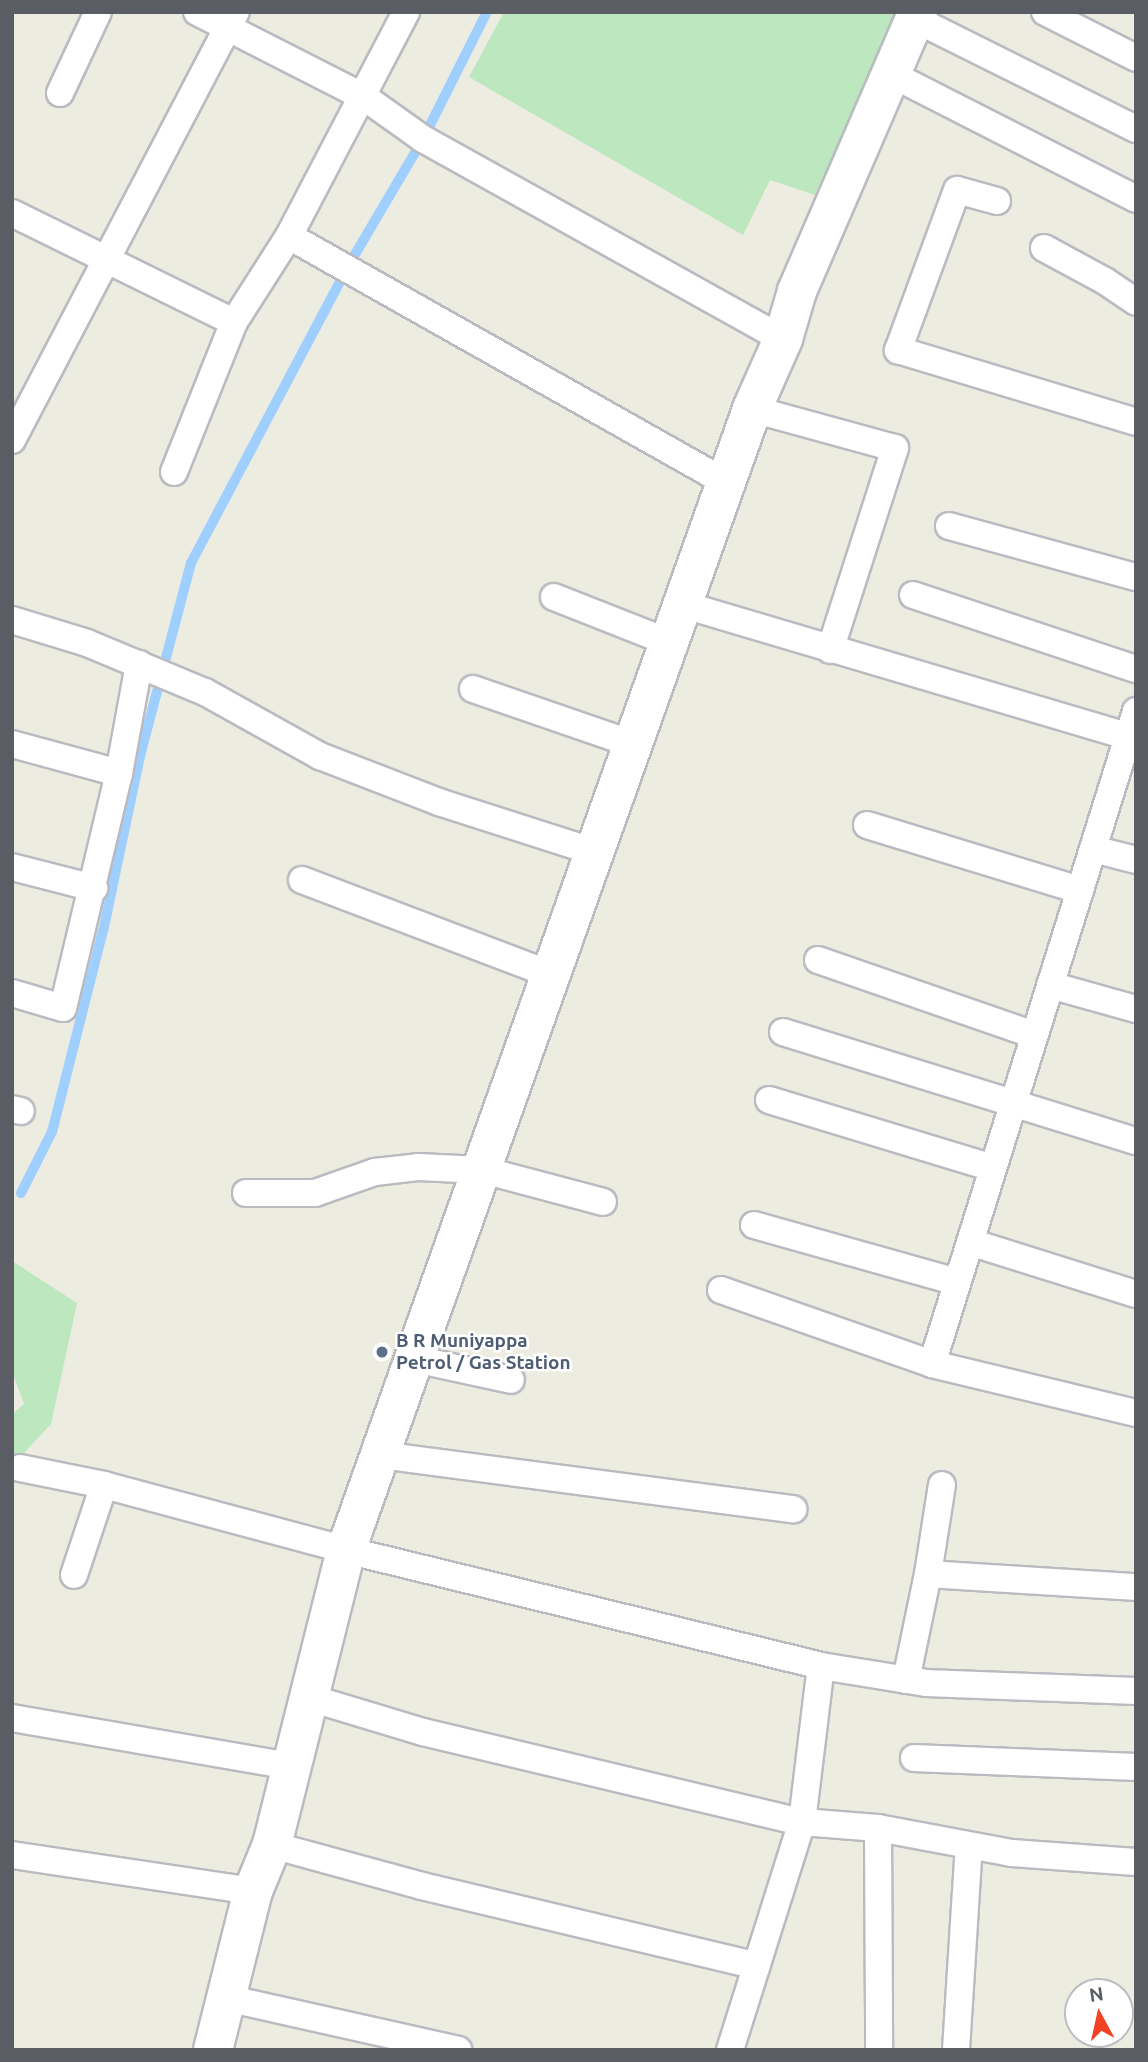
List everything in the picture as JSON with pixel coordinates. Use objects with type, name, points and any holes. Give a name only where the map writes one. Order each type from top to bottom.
[{"type":"street","points":[[60,93],[98,12]]},
{"type":"street","points":[[197,12],[232,21],[364,97],[423,139],[783,340]]},
{"type":"street","points":[[174,472],[234,322],[289,236],[364,97],[406,12]]},
{"type":"street","points":[[1045,12],[1136,58]]},
{"type":"street","points":[[213,2050],[253,1891],[272,1845],[289,1766],[346,1550],[752,409],[783,340],[797,291],[917,16],[1136,129]]},
{"type":"street","points":[[12,440],[232,21]]},
{"type":"street","points":[[891,74],[1136,199]]},
{"type":"street","points":[[997,201],[957,190],[898,349],[1136,422]]},
{"type":"street","points":[[12,213],[234,322]]},
{"type":"street","points":[[289,236],[727,482]]},
{"type":"street","points":[[1044,248],[1105,281],[1136,302]]},
{"type":"street","points":[[752,409],[895,448],[830,650]]},
{"type":"street","points":[[948,526],[1136,577]]},
{"type":"street","points":[[913,595],[1136,669]]},
{"type":"street","points":[[554,597],[668,642]]},
{"type":"street","points":[[681,604],[830,650],[1134,719],[932,1363]]},
{"type":"street","points":[[12,620],[87,643],[205,692],[320,756],[439,802],[595,852]]},
{"type":"street","points":[[12,993],[63,1008],[94,888],[139,664]]},
{"type":"street","points":[[473,689],[633,744]]},
{"type":"street","points":[[12,744],[119,773]]},
{"type":"street","points":[[867,825],[1080,890]]},
{"type":"street","points":[[1093,849],[1136,860]]},
{"type":"street","points":[[12,867],[94,888]]},
{"type":"street","points":[[302,880],[552,975]]},
{"type":"street","points":[[818,960],[1034,1035]]},
{"type":"street","points":[[1050,985],[1136,1009]]},
{"type":"street","points":[[783,1032],[1136,1141]]},
{"type":"street","points":[[769,1100],[993,1168]]},
{"type":"street","points":[[246,1193],[316,1193],[375,1172],[418,1167],[483,1170],[603,1202]]},
{"type":"street","points":[[754,1225],[957,1282]]},
{"type":"street","points":[[970,1242],[1136,1294]]},
{"type":"street","points":[[720,1290],[932,1363],[1136,1413]]},
{"type":"street","points":[[415,1359],[510,1380]]},
{"type":"street","points":[[381,1455],[793,1509]]},
{"type":"street","points":[[20,1468],[104,1485],[346,1550],[821,1666],[906,1680],[1136,1691]]},
{"type":"street","points":[[74,1575],[104,1485]]},
{"type":"street","points":[[906,1680],[928,1574],[942,1485]]},
{"type":"street","points":[[928,1574],[1136,1587]]},
{"type":"street","points":[[730,2050],[802,1822],[821,1666]]},
{"type":"street","points":[[307,1697],[423,1732],[802,1822],[878,1828],[1012,1853],[1136,1862]]},
{"type":"street","points":[[12,1717],[289,1766]]},
{"type":"street","points":[[914,1758],[1136,1767]]},
{"type":"street","points":[[878,1828],[879,2050]]},
{"type":"street","points":[[272,1845],[422,1885],[757,1966]]},
{"type":"street","points":[[956,2050],[970,1846]]},
{"type":"street","points":[[12,1855],[253,1891]]},
{"type":"street","points":[[226,1998],[458,2050]]},
{"type":"green space","points":[[504,12],[897,12],[815,195],[770,180],[743,235],[469,77]]},
{"type":"green space","points":[[12,1261],[77,1303],[51,1424],[12,1466],[12,1414],[24,1404],[12,1372]]},
{"type":"waterway","points":[[21,1193],[52,1132],[104,927],[140,756],[191,563],[347,268],[423,139],[487,12]]},
{"type":"place","name":"B R Muniyappa Petrol / Gas Station","points":[[382,1352]]}]
